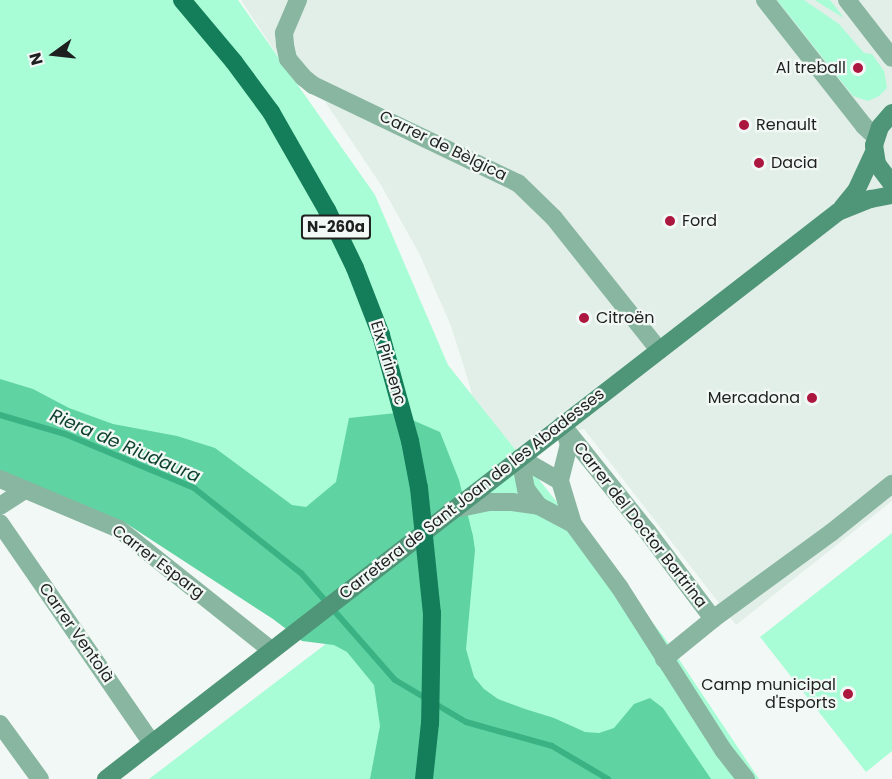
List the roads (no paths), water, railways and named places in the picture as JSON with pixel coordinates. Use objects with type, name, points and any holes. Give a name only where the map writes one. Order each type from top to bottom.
[{"type":"main road","name":"Eix Pirinenc","points":[[182,0],[234,62],[271,112],[327,210],[355,268],[381,335],[410,441],[419,489],[432,613],[430,723],[424,779]]},
{"type":"main road","name":"Carretera de Sant Joan de les Abadesses","points":[[106,779],[838,212],[856,191],[880,127],[892,112]]},
{"type":"main road","points":[[875,145],[883,175],[892,184]]},
{"type":"main road","name":"Carretera de Sant Joan de les Abadesses","points":[[838,212],[871,199],[892,195]]},
{"type":"street","name":"Carrer de Bèlgica","points":[[298,0],[284,33],[285,45],[294,69],[314,85],[518,183],[554,218],[659,350]]},
{"type":"street","points":[[765,0],[870,133],[875,145]]},
{"type":"street","points":[[847,0],[892,58]]},
{"type":"street","points":[[562,425],[569,444],[560,481],[573,524],[620,588],[724,751],[746,779]]},
{"type":"street","name":"Carrer del Doctor Bartrina","points":[[562,425],[647,531],[713,619],[832,532],[892,484]]},
{"type":"street","points":[[520,458],[560,481]]},
{"type":"street","points":[[520,458],[526,489],[539,506]]},
{"type":"street","name":"Carrer Esparg","points":[[0,480],[119,530],[271,650]]},
{"type":"street","points":[[0,506],[25,490]]},
{"type":"street","points":[[451,510],[490,502],[539,506],[573,524]]},
{"type":"street","name":"Carrer Ventolà","points":[[0,523],[153,743]]},
{"type":"street","points":[[664,659],[713,619]]},
{"type":"street","points":[[0,724],[40,779]]},
{"type":"waterway","name":"Riera de Riudaura","points":[[0,415],[65,434],[194,488],[301,573],[395,680],[466,722],[552,746],[608,779]]},
{"type":"place","name":"Al treball","points":[[858,68]]},
{"type":"place","name":"Renault","points":[[744,125]]},
{"type":"place","name":"Dacia","points":[[759,163]]},
{"type":"place","name":"Ford","points":[[670,221]]},
{"type":"place","name":"Citroën","points":[[584,318]]},
{"type":"place","name":"Mercadona","points":[[812,398]]},
{"type":"place","name":"Camp municipal d'Esports","points":[[848,694]]}]
